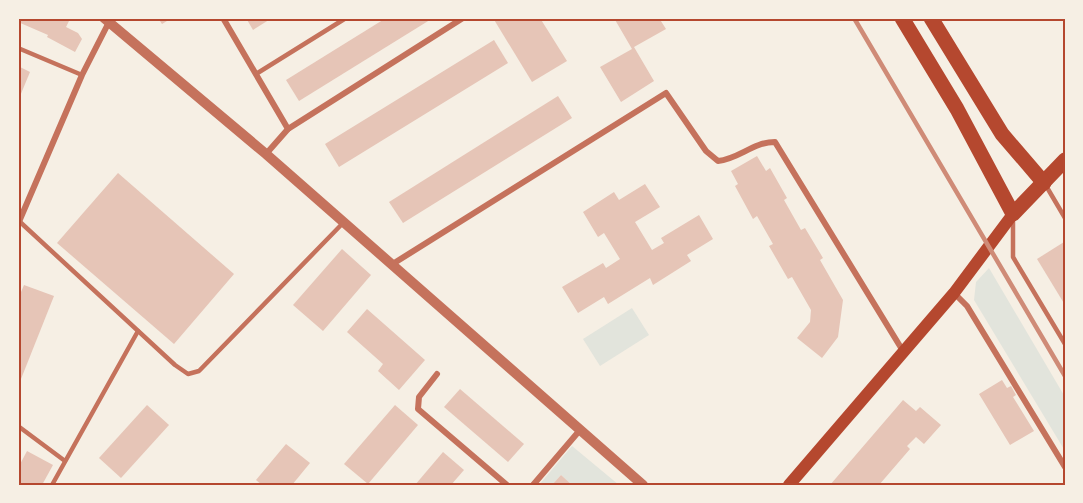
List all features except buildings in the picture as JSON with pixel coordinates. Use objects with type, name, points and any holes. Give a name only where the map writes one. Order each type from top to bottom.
[{"type":"main road","points":[[902,18],[957,109],[1013,214]]},
{"type":"main road","points":[[931,18],[1002,134],[1044,183]]},
{"type":"main road","points":[[789,485],[954,293],[1013,214],[1065,160]]},
{"type":"street","points":[[224,18],[288,129]]},
{"type":"street","points":[[266,154],[288,129],[463,18]]},
{"type":"street","points":[[19,223],[107,20],[266,154],[342,224],[643,485]]},
{"type":"street","points":[[390,266],[666,93],[706,150],[717,161],[729,160],[761,142],[775,142],[903,352]]},
{"type":"street","points":[[954,293],[967,306],[1065,467]]},
{"type":"street","points":[[437,374],[419,397],[418,409],[507,485]]},
{"type":"street","points":[[533,485],[580,430]]},
{"type":"lane","points":[[256,74],[346,18]]},
{"type":"lane","points":[[18,48],[82,75]]},
{"type":"lane","points":[[1044,183],[1065,218]]},
{"type":"lane","points":[[1013,214],[1012,256],[1065,344]]},
{"type":"lane","points":[[19,223],[175,365],[188,374],[199,371],[342,224]]},
{"type":"lane","points":[[52,485],[138,331]]},
{"type":"lane","points":[[18,426],[65,461]]},
{"type":"shaded area","points":[[989,268],[1065,397],[1065,451],[974,300],[976,282]]},
{"type":"shaded area","points":[[632,308],[649,335],[600,366],[583,339]]},
{"type":"shaded area","points":[[572,446],[619,485],[572,485],[561,475],[552,485],[539,485]]},
{"type":"railway","points":[[854,18],[1065,376]]}]
